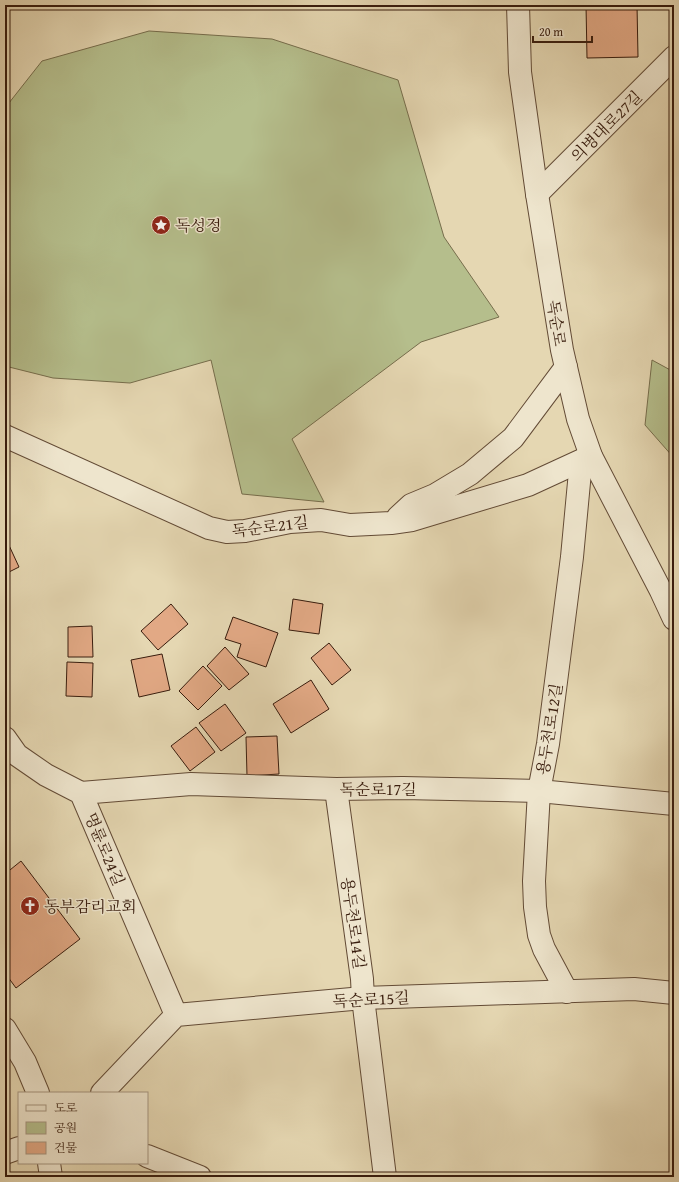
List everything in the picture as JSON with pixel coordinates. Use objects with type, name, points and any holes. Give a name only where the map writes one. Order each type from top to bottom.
[{"type":"street","name":"독순로","points":[[518,5],[520,72],[537,194],[562,350],[586,459],[661,591],[674,619]]},
{"type":"street","name":"의병대로27길","points":[[537,194],[674,57]]},
{"type":"street","points":[[391,523],[411,505],[435,495],[470,474],[513,438],[566,367]]},
{"type":"street","name":"독순로21길","points":[[5,436],[209,528],[227,532],[245,531],[290,522],[321,520],[350,525],[391,523],[412,520],[528,485],[586,459]]},
{"type":"street","name":"용두천로12길","points":[[567,992],[544,949],[539,935],[535,907],[534,881],[539,791],[548,744],[586,459]]},
{"type":"street","name":"명륜로24길","points":[[5,738],[17,755],[40,771],[81,792],[176,1015]]},
{"type":"street","name":"독순로17길","points":[[81,792],[191,784],[336,789],[403,788],[539,791],[674,804]]},
{"type":"street","name":"용두천로14길","points":[[336,789],[362,979],[385,1177]]},
{"type":"street","name":"독순로15길","points":[[176,1015],[363,998],[634,989],[674,993]]},
{"type":"street","points":[[103,1092],[176,1015]]},
{"type":"street","points":[[5,1029],[25,1062],[38,1092]]},
{"type":"street","points":[[5,1153],[18,1148]]},
{"type":"street","points":[[148,1156],[200,1177]]},
{"type":"street","points":[[49,1164],[51,1177]]},
{"type":"green space","points":[[149,31],[272,39],[398,80],[444,237],[499,317],[421,342],[292,439],[324,502],[242,494],[211,360],[130,383],[53,378],[5,366],[5,108],[42,61]]},
{"type":"green space","points":[[652,360],[674,372],[674,458],[645,425]]},
{"type":"building","points":[[586,5],[637,5],[638,57],[587,58]]},
{"type":"building","points":[[7,541],[19,567],[5,574],[5,542]]},
{"type":"building","points":[[293,599],[323,604],[319,634],[289,630]]},
{"type":"building","points":[[171,604],[188,624],[158,650],[141,631]]},
{"type":"building","points":[[233,617],[278,633],[266,667],[237,657],[241,644],[225,639]]},
{"type":"building","points":[[92,626],[93,657],[68,657],[68,627]]},
{"type":"building","points":[[329,643],[351,670],[332,685],[311,658]]},
{"type":"building","points":[[225,647],[249,674],[229,690],[207,666]]},
{"type":"building","points":[[162,654],[170,690],[139,697],[131,660]]},
{"type":"building","points":[[67,662],[93,663],[92,697],[66,696]]},
{"type":"building","points":[[203,666],[222,686],[198,710],[179,691]]},
{"type":"building","points":[[311,680],[329,709],[291,733],[273,704]]},
{"type":"building","points":[[225,704],[246,733],[221,751],[199,723]]},
{"type":"building","points":[[196,727],[215,752],[190,771],[171,746]]},
{"type":"building","points":[[277,736],[279,774],[247,776],[246,737]]},
{"type":"building","name":"동부감리교회","points":[[21,861],[80,939],[16,988],[5,973],[5,874]]},
{"type":"place","name":"독성정","points":[[161,225]]},
{"type":"place","name":"동부감리교회","points":[[30,906]]}]
